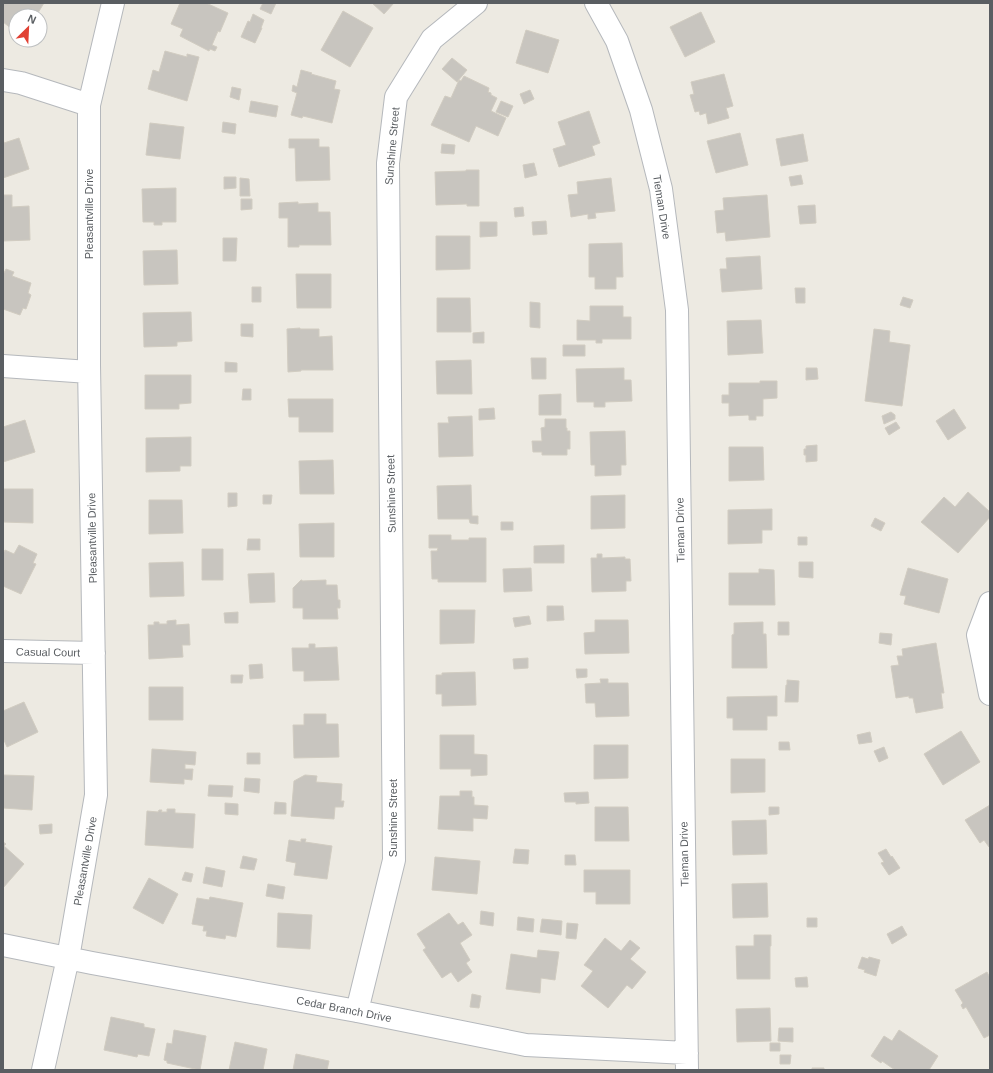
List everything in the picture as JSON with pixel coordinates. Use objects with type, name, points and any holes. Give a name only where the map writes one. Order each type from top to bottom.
[{"type":"street","name":"Pleasantville Drive","points":[[43,1070],[68,958],[96,795],[89,372],[89,105],[114,3]]},
{"type":"street","name":"Sunshine Street","points":[[357,1011],[394,860],[388,163],[396,97],[432,39],[476,3]]},
{"type":"street","name":"Tieman Drive","points":[[596,3],[617,41],[641,110],[661,189],[677,310],[687,1061]]},
{"type":"street","points":[[3,80],[20,83],[89,105]]},
{"type":"street","points":[[3,366],[89,372]]},
{"type":"street","points":[[990,603],[978,635],[990,694]]},
{"type":"street","name":"Casual Court","points":[[3,651],[94,653]]},
{"type":"street","name":"Cedar Branch Drive","points":[[3,945],[357,1011],[526,1045],[687,1061]]},
{"type":"building","points":[[3,3],[44,3],[41,8],[8,8],[8,26],[3,22]]},
{"type":"building","points":[[180,3],[206,3],[228,13],[220,32],[218,31],[212,45],[217,47],[215,51],[210,49],[209,51],[180,36],[183,29],[171,24]]},
{"type":"building","points":[[263,3],[276,3],[271,14],[260,9]]},
{"type":"building","points":[[372,3],[394,3],[384,14]]},
{"type":"building","points":[[343,11],[373,28],[350,67],[321,50]]},
{"type":"building","points":[[701,12],[715,42],[685,57],[670,27]]},
{"type":"building","points":[[253,14],[264,20],[255,43],[241,37]]},
{"type":"building","points":[[526,30],[559,40],[548,73],[516,63]]},
{"type":"building","points":[[165,51],[187,57],[187,54],[199,57],[187,101],[148,89],[153,70],[159,72]]},
{"type":"building","points":[[452,58],[467,70],[457,82],[442,69]]},
{"type":"building","points":[[301,70],[336,81],[334,89],[340,90],[332,123],[303,116],[302,118],[291,115],[297,93],[292,91],[293,85],[297,87]]},
{"type":"building","points":[[724,74],[733,106],[726,108],[729,118],[708,124],[706,113],[700,115],[699,111],[695,112],[690,95],[694,94],[691,82]]},
{"type":"building","points":[[464,76],[489,88],[488,92],[497,98],[491,111],[506,118],[498,136],[476,126],[469,142],[431,125],[445,96],[451,98],[459,80],[461,81]]},
{"type":"building","points":[[232,87],[241,89],[239,100],[230,97]]},
{"type":"building","points":[[530,90],[534,99],[524,104],[520,94]]},
{"type":"building","points":[[251,101],[278,106],[276,117],[249,112]]},
{"type":"building","points":[[501,101],[513,106],[508,117],[496,112]]},
{"type":"building","points":[[589,111],[600,143],[592,146],[595,155],[559,167],[553,149],[566,145],[558,122]]},
{"type":"building","points":[[223,122],[236,124],[235,134],[222,132]]},
{"type":"building","points":[[150,123],[184,127],[180,159],[146,155]]},
{"type":"building","points":[[740,133],[748,165],[716,173],[707,141]]},
{"type":"building","points":[[803,134],[808,161],[781,166],[776,139]]},
{"type":"building","points":[[19,138],[29,169],[3,178],[3,139],[4,143]]},
{"type":"building","points":[[289,139],[319,139],[319,147],[329,147],[330,180],[296,181],[295,148],[289,148]]},
{"type":"building","points":[[442,144],[455,145],[454,154],[441,153]]},
{"type":"building","points":[[534,163],[537,175],[525,178],[523,165]]},
{"type":"building","points":[[479,170],[479,206],[467,206],[467,204],[436,205],[435,172]]},
{"type":"building","points":[[801,175],[803,184],[791,186],[789,177]]},
{"type":"building","points":[[224,177],[236,177],[236,188],[224,189]]},
{"type":"building","points":[[240,178],[249,179],[250,196],[240,196]]},
{"type":"building","points":[[611,178],[615,211],[595,213],[596,218],[588,219],[588,214],[571,217],[568,195],[578,194],[577,182]]},
{"type":"building","points":[[176,188],[176,222],[162,222],[162,225],[154,225],[154,222],[143,222],[142,189]]},
{"type":"building","points":[[3,195],[12,195],[12,207],[29,206],[30,240],[3,241]]},
{"type":"building","points":[[767,195],[770,237],[726,241],[725,232],[717,233],[715,211],[724,210],[723,198]]},
{"type":"building","points":[[241,199],[252,199],[252,209],[241,210]]},
{"type":"building","points":[[298,202],[298,204],[318,203],[318,212],[330,212],[331,245],[299,245],[299,247],[288,247],[288,218],[279,218],[279,203]]},
{"type":"building","points":[[815,205],[816,223],[800,224],[798,206]]},
{"type":"building","points":[[523,207],[524,216],[515,217],[514,208]]},
{"type":"building","points":[[546,221],[547,234],[533,235],[532,222]]},
{"type":"building","points":[[480,222],[497,222],[497,236],[480,237]]},
{"type":"building","points":[[436,236],[470,236],[470,269],[436,270]]},
{"type":"building","points":[[223,238],[237,238],[236,261],[223,261]]},
{"type":"building","points":[[622,243],[623,277],[616,277],[616,289],[595,289],[595,277],[589,277],[589,244]]},
{"type":"building","points":[[177,250],[178,284],[144,285],[143,251]]},
{"type":"building","points":[[760,256],[762,289],[722,292],[720,269],[727,269],[726,258]]},
{"type":"building","points":[[6,269],[14,272],[12,276],[31,283],[28,293],[31,295],[26,309],[23,308],[20,315],[3,309],[3,272],[4,273]]},
{"type":"building","points":[[296,274],[331,274],[331,308],[297,308]]},
{"type":"building","points":[[252,287],[261,287],[261,302],[252,302]]},
{"type":"building","points":[[795,288],[805,288],[805,303],[796,303]]},
{"type":"building","points":[[903,297],[913,300],[910,308],[900,305]]},
{"type":"building","points":[[437,298],[470,298],[471,332],[437,332]]},
{"type":"building","points":[[530,302],[540,303],[540,328],[530,327]]},
{"type":"building","points":[[590,306],[623,306],[623,317],[631,317],[631,339],[602,339],[602,343],[596,343],[596,340],[577,340],[577,320],[590,321]]},
{"type":"building","points":[[191,312],[192,341],[177,342],[177,346],[144,347],[143,313]]},
{"type":"building","points":[[761,320],[763,353],[728,355],[727,321]]},
{"type":"building","points":[[241,324],[253,324],[253,337],[241,336]]},
{"type":"building","points":[[287,329],[319,329],[319,337],[332,336],[333,370],[301,370],[288,372]]},
{"type":"building","points":[[874,329],[890,331],[889,342],[910,345],[902,406],[865,401]]},
{"type":"building","points":[[484,332],[484,343],[473,343],[473,333]]},
{"type":"building","points":[[563,345],[585,345],[585,356],[563,356]]},
{"type":"building","points":[[531,358],[546,358],[546,379],[532,379]]},
{"type":"building","points":[[471,360],[472,394],[437,394],[436,361]]},
{"type":"building","points":[[225,362],[237,363],[237,372],[225,372]]},
{"type":"building","points":[[624,368],[624,380],[631,380],[632,401],[605,402],[605,407],[594,407],[594,402],[577,402],[576,369]]},
{"type":"building","points":[[806,368],[817,368],[818,379],[806,380]]},
{"type":"building","points":[[145,375],[191,375],[191,403],[179,404],[179,409],[145,409]]},
{"type":"building","points":[[760,381],[777,381],[777,398],[763,399],[763,416],[756,416],[756,420],[749,420],[748,415],[729,416],[729,403],[722,403],[722,395],[729,395],[729,383],[760,383]]},
{"type":"building","points":[[243,389],[251,389],[251,400],[242,400]]},
{"type":"building","points":[[561,394],[561,415],[539,415],[539,395]]},
{"type":"building","points":[[288,399],[333,399],[333,432],[299,432],[299,417],[289,417]]},
{"type":"building","points":[[494,408],[495,419],[479,420],[479,409]]},
{"type":"building","points":[[954,409],[966,428],[948,440],[936,421]]},
{"type":"building","points":[[891,412],[895,415],[895,419],[884,424],[882,416]]},
{"type":"building","points":[[472,416],[473,456],[439,457],[438,423],[449,423],[448,417]]},
{"type":"building","points":[[545,419],[566,419],[567,431],[570,431],[570,449],[567,449],[567,455],[542,455],[542,452],[533,452],[532,441],[542,441],[541,428],[545,427]]},
{"type":"building","points":[[25,420],[35,452],[3,462],[3,427]]},
{"type":"building","points":[[896,422],[900,428],[889,435],[885,428]]},
{"type":"building","points":[[625,431],[626,465],[621,465],[621,475],[595,476],[595,465],[591,465],[590,432]]},
{"type":"building","points":[[191,437],[191,466],[180,466],[180,471],[146,472],[146,438]]},
{"type":"building","points":[[817,445],[817,461],[806,462],[804,449],[806,449],[806,446]]},
{"type":"building","points":[[729,447],[763,447],[764,480],[729,481]]},
{"type":"building","points":[[333,460],[334,494],[300,494],[299,461]]},
{"type":"building","points":[[471,485],[472,516],[478,516],[478,524],[470,523],[469,519],[438,519],[437,486]]},
{"type":"building","points":[[3,489],[33,489],[33,523],[3,522]]},
{"type":"building","points":[[968,492],[990,512],[990,517],[958,553],[921,522],[944,497],[955,507]]},
{"type":"building","points":[[228,493],[237,493],[237,506],[228,507]]},
{"type":"building","points":[[263,495],[272,495],[271,504],[263,504]]},
{"type":"building","points":[[625,495],[625,528],[591,529],[591,496]]},
{"type":"building","points":[[149,500],[182,500],[183,533],[149,534]]},
{"type":"building","points":[[772,509],[772,530],[762,530],[762,543],[728,544],[728,510]]},
{"type":"building","points":[[875,518],[885,523],[881,531],[871,526]]},
{"type":"building","points":[[501,522],[513,522],[513,530],[501,530]]},
{"type":"building","points":[[334,523],[334,557],[300,557],[299,524]]},
{"type":"building","points":[[429,535],[451,535],[451,540],[486,538],[486,582],[438,582],[438,579],[432,579],[431,551],[437,551],[438,548],[429,548]]},
{"type":"building","points":[[798,537],[807,537],[807,545],[798,545]]},
{"type":"building","points":[[248,539],[260,539],[260,550],[247,550]]},
{"type":"building","points":[[19,545],[37,554],[33,563],[36,564],[21,594],[3,586],[3,554],[5,550],[14,554]]},
{"type":"building","points":[[564,545],[564,563],[534,563],[534,546]]},
{"type":"building","points":[[202,549],[223,549],[223,580],[202,580]]},
{"type":"building","points":[[597,554],[602,554],[602,558],[625,557],[625,559],[630,559],[631,581],[626,581],[626,591],[592,592],[591,558],[597,558]]},
{"type":"building","points":[[183,562],[184,596],[150,597],[149,563]]},
{"type":"building","points":[[799,562],[813,562],[813,578],[799,577]]},
{"type":"building","points":[[531,568],[532,591],[504,592],[503,569]]},
{"type":"building","points":[[908,568],[948,579],[939,613],[904,604],[906,596],[900,595]]},
{"type":"building","points":[[759,569],[774,570],[775,605],[729,605],[729,573],[759,573]]},
{"type":"building","points":[[274,573],[275,602],[250,603],[248,574]]},
{"type":"building","points":[[301,580],[326,580],[326,585],[337,585],[338,600],[340,600],[340,608],[337,608],[338,619],[303,619],[303,608],[293,608],[293,588]]},
{"type":"building","points":[[547,606],[563,606],[564,620],[547,621]]},
{"type":"building","points":[[440,610],[475,610],[474,643],[440,644]]},
{"type":"building","points":[[238,612],[238,623],[225,623],[224,613]]},
{"type":"building","points":[[529,616],[531,624],[515,627],[513,618]]},
{"type":"building","points":[[176,620],[176,625],[189,624],[190,645],[182,645],[183,657],[149,659],[148,625],[154,625],[154,622],[159,622],[159,624],[167,624],[167,621]]},
{"type":"building","points":[[595,620],[628,620],[629,653],[585,654],[584,633],[595,632]]},
{"type":"building","points":[[763,622],[763,634],[766,634],[767,668],[732,668],[732,635],[734,634],[734,623]]},
{"type":"building","points":[[778,622],[789,622],[789,635],[778,635]]},
{"type":"building","points":[[880,633],[892,634],[891,645],[879,643]]},
{"type":"building","points":[[936,643],[944,693],[941,693],[943,708],[916,713],[913,698],[909,698],[909,696],[896,698],[891,666],[899,665],[897,656],[903,656],[902,649]]},
{"type":"building","points":[[309,644],[315,644],[315,648],[337,647],[339,680],[304,681],[304,671],[293,671],[292,648],[309,648]]},
{"type":"building","points":[[528,658],[528,668],[514,669],[513,659]]},
{"type":"building","points":[[262,664],[263,678],[250,679],[249,665]]},
{"type":"building","points":[[576,669],[587,669],[587,677],[577,678]]},
{"type":"building","points":[[475,672],[476,705],[442,706],[442,694],[436,694],[436,675],[442,675],[442,673]]},
{"type":"building","points":[[231,675],[243,675],[242,683],[231,683]]},
{"type":"building","points":[[600,679],[608,679],[608,683],[628,683],[629,716],[596,717],[595,703],[586,703],[585,684],[601,683]]},
{"type":"building","points":[[787,680],[799,681],[798,702],[785,702]]},
{"type":"building","points":[[149,687],[183,687],[183,720],[149,720]]},
{"type":"building","points":[[777,696],[777,716],[767,716],[767,730],[733,730],[733,718],[727,718],[727,697]]},
{"type":"building","points":[[24,702],[38,732],[7,747],[3,738],[3,711]]},
{"type":"building","points":[[304,714],[326,714],[326,724],[338,724],[339,757],[294,758],[293,725],[304,725]]},
{"type":"building","points":[[961,731],[980,762],[943,785],[924,754]]},
{"type":"building","points":[[870,732],[872,742],[859,744],[857,735]]},
{"type":"building","points":[[440,735],[474,735],[474,754],[487,755],[487,775],[471,776],[471,769],[440,769]]},
{"type":"building","points":[[779,742],[789,742],[790,750],[779,750]]},
{"type":"building","points":[[594,745],[628,745],[628,778],[594,779]]},
{"type":"building","points":[[884,747],[888,758],[879,762],[874,751]]},
{"type":"building","points":[[152,749],[196,752],[195,765],[185,764],[185,769],[193,769],[192,780],[184,779],[184,784],[150,782]]},
{"type":"building","points":[[247,753],[260,753],[260,764],[247,764]]},
{"type":"building","points":[[731,759],[765,759],[765,792],[731,793]]},
{"type":"building","points":[[3,775],[34,776],[32,810],[3,808]]},
{"type":"building","points":[[305,775],[317,776],[316,782],[342,784],[341,801],[344,801],[343,807],[335,807],[334,819],[291,816],[294,781]]},
{"type":"building","points":[[245,778],[260,779],[259,793],[244,791]]},
{"type":"building","points":[[209,785],[233,786],[232,797],[208,796]]},
{"type":"building","points":[[460,791],[472,791],[474,805],[488,806],[487,819],[473,818],[473,831],[438,829],[440,796],[460,796]]},
{"type":"building","points":[[588,792],[589,803],[576,804],[576,802],[565,802],[564,793]]},
{"type":"building","points":[[275,802],[286,803],[286,814],[274,814]]},
{"type":"building","points":[[225,803],[238,804],[238,815],[225,814]]},
{"type":"building","points":[[990,805],[989,847],[984,840],[980,843],[965,820]]},
{"type":"building","points":[[595,807],[628,807],[629,841],[595,841]]},
{"type":"building","points":[[769,807],[779,807],[779,814],[769,815]]},
{"type":"building","points":[[167,809],[175,809],[175,813],[195,814],[193,848],[145,845],[147,811],[158,812],[159,810],[162,810],[161,812],[167,812]]},
{"type":"building","points":[[766,820],[767,854],[733,855],[732,821]]},
{"type":"building","points":[[52,824],[52,833],[40,834],[39,825]]},
{"type":"building","points":[[301,839],[306,839],[305,842],[332,846],[327,879],[294,875],[296,863],[286,861],[289,840],[301,842]]},
{"type":"building","points":[[3,842],[6,844],[4,846],[24,864],[3,888]]},
{"type":"building","points":[[515,849],[529,850],[528,864],[513,863]]},
{"type":"building","points":[[886,849],[900,868],[889,875],[881,863],[884,862],[878,853]]},
{"type":"building","points":[[565,855],[575,855],[576,865],[565,865]]},
{"type":"building","points":[[243,856],[257,859],[254,870],[240,868]]},
{"type":"building","points":[[435,857],[480,861],[477,894],[432,890]]},
{"type":"building","points":[[206,867],[225,871],[222,887],[203,883]]},
{"type":"building","points":[[584,870],[630,870],[630,904],[596,904],[596,892],[584,892]]},
{"type":"building","points":[[185,872],[193,874],[191,882],[182,880]]},
{"type":"building","points":[[149,878],[178,894],[163,924],[133,908]]},
{"type":"building","points":[[767,883],[768,917],[733,918],[732,884]]},
{"type":"building","points":[[268,884],[285,887],[283,899],[266,896]]},
{"type":"building","points":[[210,897],[243,903],[236,937],[226,935],[225,939],[206,936],[207,931],[203,931],[204,926],[192,924],[197,898],[209,900]]},
{"type":"building","points":[[481,911],[494,913],[493,926],[480,924]]},
{"type":"building","points":[[278,913],[312,915],[310,949],[277,947]]},
{"type":"building","points":[[449,913],[458,925],[463,922],[472,935],[460,943],[470,960],[466,963],[472,972],[458,982],[451,972],[442,978],[423,950],[426,948],[417,934]]},
{"type":"building","points":[[518,917],[534,919],[533,932],[517,930]]},
{"type":"building","points":[[807,918],[817,918],[817,927],[807,927]]},
{"type":"building","points":[[542,919],[562,921],[561,935],[540,932]]},
{"type":"building","points":[[567,923],[578,924],[576,939],[566,938]]},
{"type":"building","points":[[902,926],[907,935],[892,944],[887,934]]},
{"type":"building","points":[[754,935],[771,935],[770,979],[737,979],[736,946],[754,946]]},
{"type":"building","points":[[605,938],[621,951],[630,940],[640,948],[630,959],[646,972],[632,989],[627,985],[608,1008],[581,986],[593,971],[584,965]]},
{"type":"building","points":[[538,950],[559,952],[555,980],[541,978],[540,993],[506,989],[511,954],[537,958]]},
{"type":"building","points":[[862,957],[880,960],[876,976],[864,972],[865,970],[858,968]]},
{"type":"building","points":[[987,972],[990,978],[990,1035],[984,1038],[966,1007],[963,1009],[961,1005],[963,1003],[955,990]]},
{"type":"building","points":[[807,977],[808,987],[796,987],[795,978]]},
{"type":"building","points":[[472,994],[481,996],[479,1008],[470,1007]]},
{"type":"building","points":[[770,1008],[771,1041],[737,1042],[736,1009]]},
{"type":"building","points":[[111,1017],[144,1024],[144,1027],[155,1029],[149,1056],[138,1054],[137,1057],[104,1050]]},
{"type":"building","points":[[779,1028],[793,1028],[793,1042],[778,1041]]},
{"type":"building","points":[[174,1030],[206,1036],[200,1070],[167,1063],[167,1061],[164,1060],[167,1043],[172,1044]]},
{"type":"building","points":[[899,1030],[938,1056],[929,1070],[895,1070],[882,1061],[881,1063],[871,1056],[884,1036],[892,1041]]},
{"type":"building","points":[[235,1042],[267,1049],[263,1070],[229,1070]]},
{"type":"building","points":[[770,1043],[780,1043],[780,1051],[770,1051]]},
{"type":"building","points":[[296,1054],[329,1061],[327,1070],[293,1070]]},
{"type":"building","points":[[780,1055],[791,1055],[790,1064],[780,1064]]},
{"type":"building","points":[[812,1068],[824,1068],[824,1070],[812,1070]]}]
